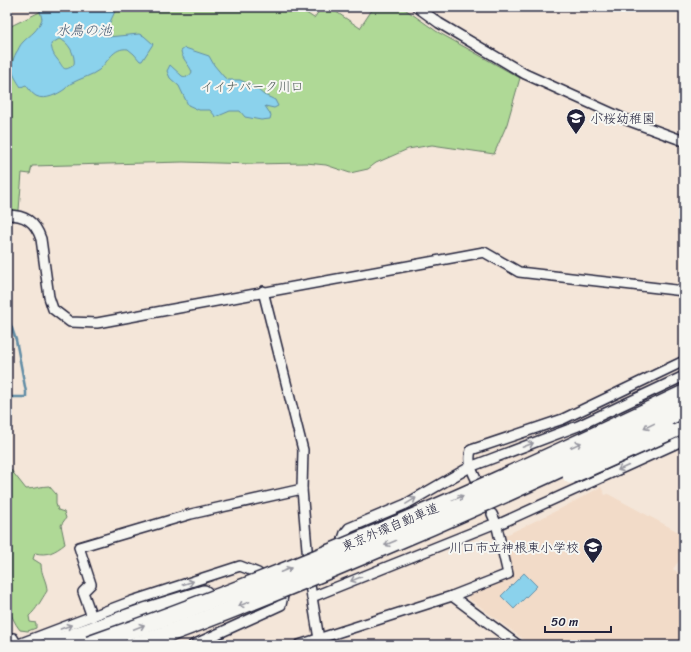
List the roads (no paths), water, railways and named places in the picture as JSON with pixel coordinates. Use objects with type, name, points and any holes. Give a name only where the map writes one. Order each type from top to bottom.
[{"type":"highway","name":"東京外環自動車道","points":[[89,645],[230,593],[332,552],[491,484],[684,394]]},
{"type":"highway","name":"東京外環自動車道","points":[[137,645],[237,607],[409,536],[593,453],[684,409]]},
{"type":"highway","points":[[409,536],[483,511],[532,492],[684,425]]},
{"type":"highway","points":[[50,645],[145,612],[204,594]]},
{"type":"street","points":[[417,7],[439,23],[524,74],[627,120],[684,142]]},
{"type":"street","points":[[7,215],[15,215],[29,219],[39,231],[49,297],[53,309],[70,322],[97,323],[263,291],[484,252],[519,272],[684,291]]},
{"type":"street","points":[[263,291],[303,450],[302,489],[312,597],[319,642]]},
{"type":"street","points":[[476,479],[470,467],[469,455],[471,450],[563,419],[684,361]]},
{"type":"street","points":[[342,539],[349,528],[406,504],[470,467],[578,426],[684,376]]},
{"type":"street","points":[[312,597],[496,524],[684,440]]},
{"type":"street","points":[[92,617],[83,592],[92,584],[79,547],[191,514],[302,489]]},
{"type":"street","points":[[299,645],[319,642],[452,596],[508,574],[496,524],[492,514]]},
{"type":"street","points":[[7,639],[12,638],[17,645],[132,601],[240,566],[258,573]]},
{"type":"street","points":[[192,645],[281,605],[283,596]]},
{"type":"street","points":[[452,596],[518,645]]},
{"type":"water","name":"水鳥の池","points":[[39,7],[117,7],[105,33],[108,37],[139,34],[144,36],[153,44],[142,61],[140,61],[128,49],[118,50],[96,72],[71,83],[55,95],[43,98],[33,94],[26,85],[21,87],[12,70],[16,53],[23,42],[36,30],[42,19]],"holes":[[[59,39],[71,49],[74,57],[74,65],[67,69],[62,67],[51,46],[51,44]]]},
{"type":"water","points":[[185,48],[209,56],[214,65],[228,80],[240,80],[253,86],[264,95],[275,100],[278,106],[274,108],[265,106],[271,115],[270,119],[261,120],[245,117],[240,111],[230,111],[216,117],[210,110],[199,110],[188,105],[179,86],[170,78],[167,71],[170,65],[184,77],[190,75],[192,72],[181,51]]},
{"type":"water","points":[[524,573],[537,586],[514,609],[501,596]]},
{"type":"waterway","points":[[7,314],[16,340],[26,392],[26,397],[7,397]]},
{"type":"place","name":"小桜幼稚園","points":[[576,135]]},
{"type":"place","name":"川口市立神根東小学校","points":[[593,564]]},
{"type":"park label","name":"イイナパーク川口","points":[[252,86]]}]
